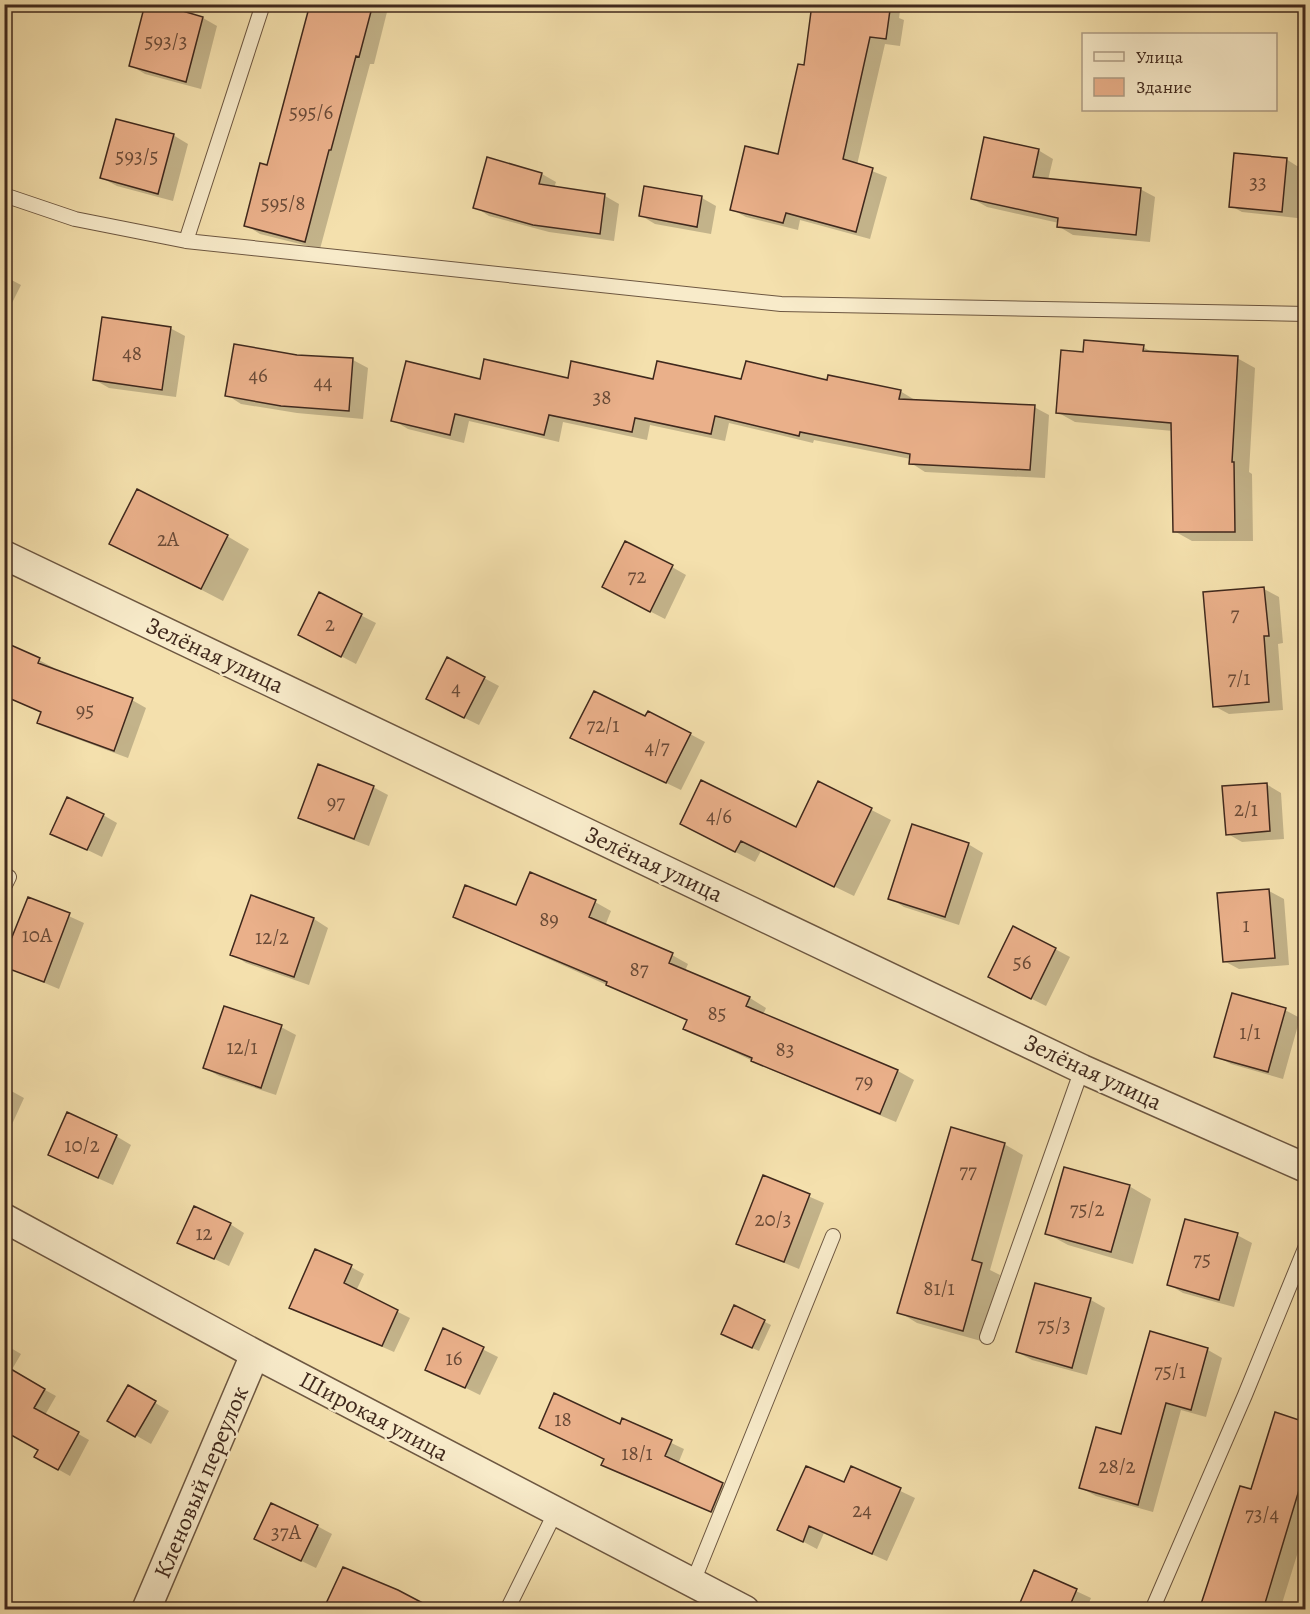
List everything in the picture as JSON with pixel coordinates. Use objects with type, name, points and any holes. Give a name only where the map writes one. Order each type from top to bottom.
[{"type":"street","name":"Зелёная улица","points":[[4,555],[1082,1069],[1305,1168]]},
{"type":"street","name":"Широкая улица","points":[[4,1218],[255,1354],[745,1610]]},
{"type":"street","name":"Кленовый переулок","points":[[146,1610],[255,1354]]},
{"type":"lane","points":[[186,241],[263,4]]},
{"type":"lane","points":[[4,195],[75,219],[186,241],[781,304],[1305,314]]},
{"type":"lane","points":[[987,1337],[1082,1069]]},
{"type":"lane","points":[[693,1582],[833,1236]]},
{"type":"lane","points":[[1152,1610],[1245,1395],[1305,1246]]},
{"type":"lane","points":[[507,1610],[555,1511]]},
{"type":"building","points":[[145,4],[159,4],[203,17],[186,82],[129,66]]},
{"type":"building","points":[[310,4],[373,4],[359,57],[356,56],[331,150],[329,150],[305,242],[244,226],[260,163],[267,165]]},
{"type":"building","points":[[812,4],[840,4],[890,10],[886,39],[870,37],[843,159],[873,168],[856,232],[786,213],[783,223],[730,210],[745,146],[778,154],[798,64],[804,65]]},
{"type":"building","points":[[116,119],[174,134],[158,194],[100,178]]},
{"type":"building","points":[[984,137],[1039,149],[1033,177],[1141,188],[1136,235],[1057,227],[1058,218],[971,199]]},
{"type":"building","points":[[1234,153],[1287,158],[1282,212],[1229,207]]},
{"type":"building","points":[[487,157],[542,173],[539,184],[605,194],[600,234],[533,225],[473,208]]},
{"type":"building","points":[[644,186],[702,196],[697,227],[639,216]]},
{"type":"building","points":[[102,317],[171,327],[162,390],[93,380]]},
{"type":"building","points":[[1084,340],[1144,345],[1143,351],[1238,356],[1232,462],[1234,462],[1235,532],[1173,532],[1171,423],[1056,413],[1061,350],[1083,352]]},
{"type":"building","points":[[234,344],[297,355],[353,358],[349,411],[281,406],[225,396]]},
{"type":"building","points":[[484,359],[568,378],[571,361],[653,379],[657,361],[741,379],[746,361],[827,380],[828,375],[901,390],[899,399],[1035,405],[1030,470],[909,464],[910,454],[800,432],[799,436],[715,416],[711,434],[635,418],[632,432],[549,415],[544,435],[455,414],[450,435],[391,421],[406,361],[480,379]]},
{"type":"building","points":[[137,489],[228,535],[201,589],[109,544]]},
{"type":"building","points":[[625,541],[673,565],[650,612],[602,587]]},
{"type":"building","points":[[1264,587],[1269,636],[1264,636],[1269,702],[1213,707],[1203,592]]},
{"type":"building","points":[[319,592],[362,614],[341,657],[298,635]]},
{"type":"building","points":[[4,642],[40,658],[38,663],[133,698],[114,751],[37,723],[41,712],[4,696]]},
{"type":"building","points":[[447,657],[485,677],[464,718],[426,699]]},
{"type":"building","points":[[594,691],[645,716],[648,711],[691,733],[666,783],[570,738]]},
{"type":"building","points":[[318,764],[374,786],[354,839],[298,818]]},
{"type":"building","points":[[701,780],[796,827],[818,781],[872,808],[834,887],[741,841],[735,852],[680,824]]},
{"type":"building","points":[[1267,783],[1270,831],[1226,835],[1222,786]]},
{"type":"building","points":[[67,797],[104,814],[87,850],[50,834]]},
{"type":"building","points":[[912,824],[969,843],[945,917],[888,899]]},
{"type":"building","points":[[530,872],[596,900],[589,917],[673,953],[669,963],[750,997],[746,1006],[898,1070],[880,1114],[751,1061],[752,1058],[683,1029],[687,1020],[606,985],[607,982],[453,917],[465,885],[516,905]]},
{"type":"building","points":[[1269,889],[1275,958],[1223,962],[1217,893]]},
{"type":"building","points":[[251,895],[314,918],[294,977],[230,955]]},
{"type":"building","points":[[28,897],[70,913],[44,982],[4,967],[4,957]]},
{"type":"building","points":[[1013,926],[1056,948],[1031,999],[988,977]]},
{"type":"building","points":[[1232,993],[1286,1008],[1268,1072],[1214,1057]]},
{"type":"building","points":[[224,1006],[282,1025],[261,1088],[203,1068]]},
{"type":"building","points":[[67,1112],[117,1135],[98,1178],[48,1155]]},
{"type":"building","points":[[951,1127],[1005,1143],[972,1260],[982,1263],[963,1331],[897,1313]]},
{"type":"building","points":[[1064,1167],[1130,1185],[1111,1252],[1045,1234]]},
{"type":"building","points":[[763,1175],[810,1194],[784,1262],[736,1244]]},
{"type":"building","points":[[194,1206],[231,1223],[214,1259],[177,1243]]},
{"type":"building","points":[[1185,1219],[1238,1233],[1219,1300],[1167,1285]]},
{"type":"building","points":[[315,1249],[352,1265],[344,1283],[398,1310],[382,1346],[289,1308]]},
{"type":"building","points":[[1035,1283],[1091,1298],[1072,1368],[1016,1352]]},
{"type":"building","points":[[734,1305],[765,1320],[752,1348],[721,1334]]},
{"type":"building","points":[[443,1328],[484,1347],[465,1388],[425,1370]]},
{"type":"building","points":[[1150,1331],[1208,1348],[1191,1410],[1166,1403],[1138,1505],[1079,1488],[1096,1427],[1121,1434]]},
{"type":"building","points":[[4,1365],[45,1389],[34,1408],[79,1432],[58,1470],[34,1457],[38,1450],[4,1431]]},
{"type":"building","points":[[128,1385],[156,1401],[135,1437],[107,1421]]},
{"type":"building","points":[[554,1393],[620,1424],[622,1418],[672,1440],[665,1456],[723,1483],[711,1512],[601,1465],[604,1459],[539,1428]]},
{"type":"building","points":[[1275,1412],[1305,1422],[1305,1470],[1263,1610],[1199,1610],[1240,1486],[1251,1489]]},
{"type":"building","points":[[806,1466],[844,1482],[851,1466],[901,1488],[872,1554],[809,1526],[803,1542],[777,1530]]},
{"type":"building","points":[[271,1503],[318,1525],[301,1561],[254,1539]]},
{"type":"building","points":[[343,1567],[398,1590],[436,1610],[323,1610]]},
{"type":"building","points":[[1034,1570],[1077,1589],[1068,1610],[1017,1610]]}]
